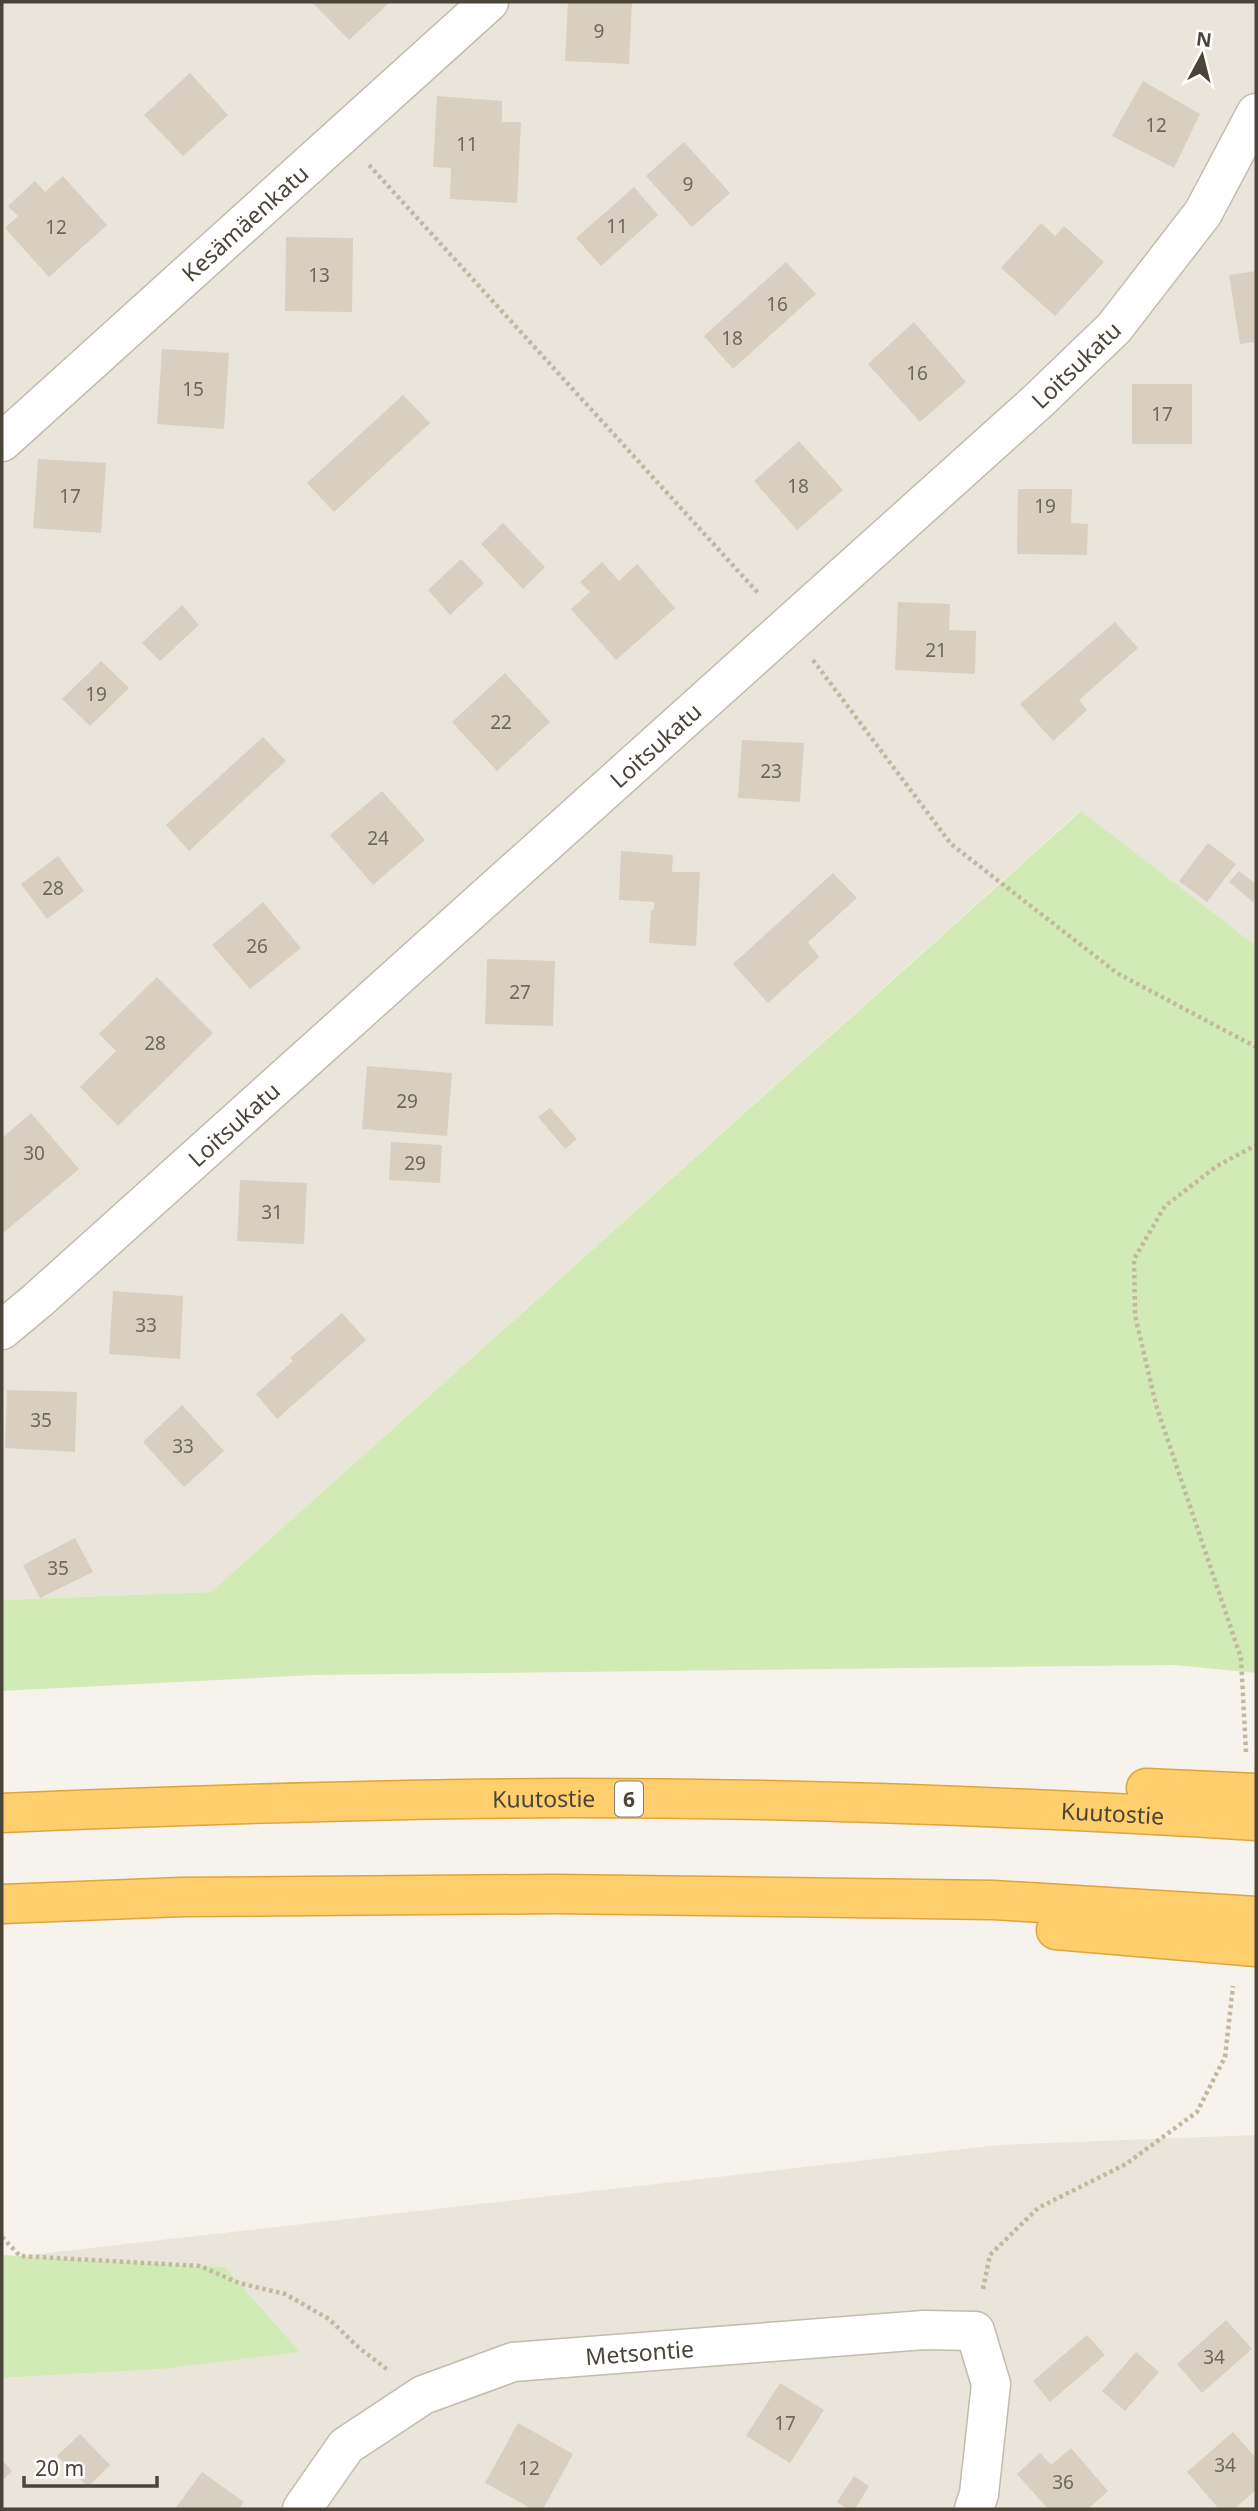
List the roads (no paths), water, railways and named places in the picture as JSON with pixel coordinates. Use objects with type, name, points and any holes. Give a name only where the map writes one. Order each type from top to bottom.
[{"type":"highway","points":[[569,1798],[1034,1784],[1256,1793]]},
{"type":"highway","name":"Kuutostie","points":[[2,1813],[177,1805],[569,1798],[867,1803],[1256,1821]]},
{"type":"highway","points":[[2,1904],[182,1897],[555,1894],[993,1900],[1256,1916]]},
{"type":"highway","points":[[555,1894],[1117,1934],[1256,1947]]},
{"type":"street","name":"Kesämäenkatu","points":[[2,442],[489,2]]},
{"type":"street","name":"Loitsukatu","points":[[2,1330],[1038,401],[1114,328],[1203,213],[1256,113]]},
{"type":"street","name":"Metsontie","points":[[302,2509],[346,2446],[423,2395],[513,2362],[925,2330],[975,2331],[991,2384],[979,2494],[974,2509]]}]
